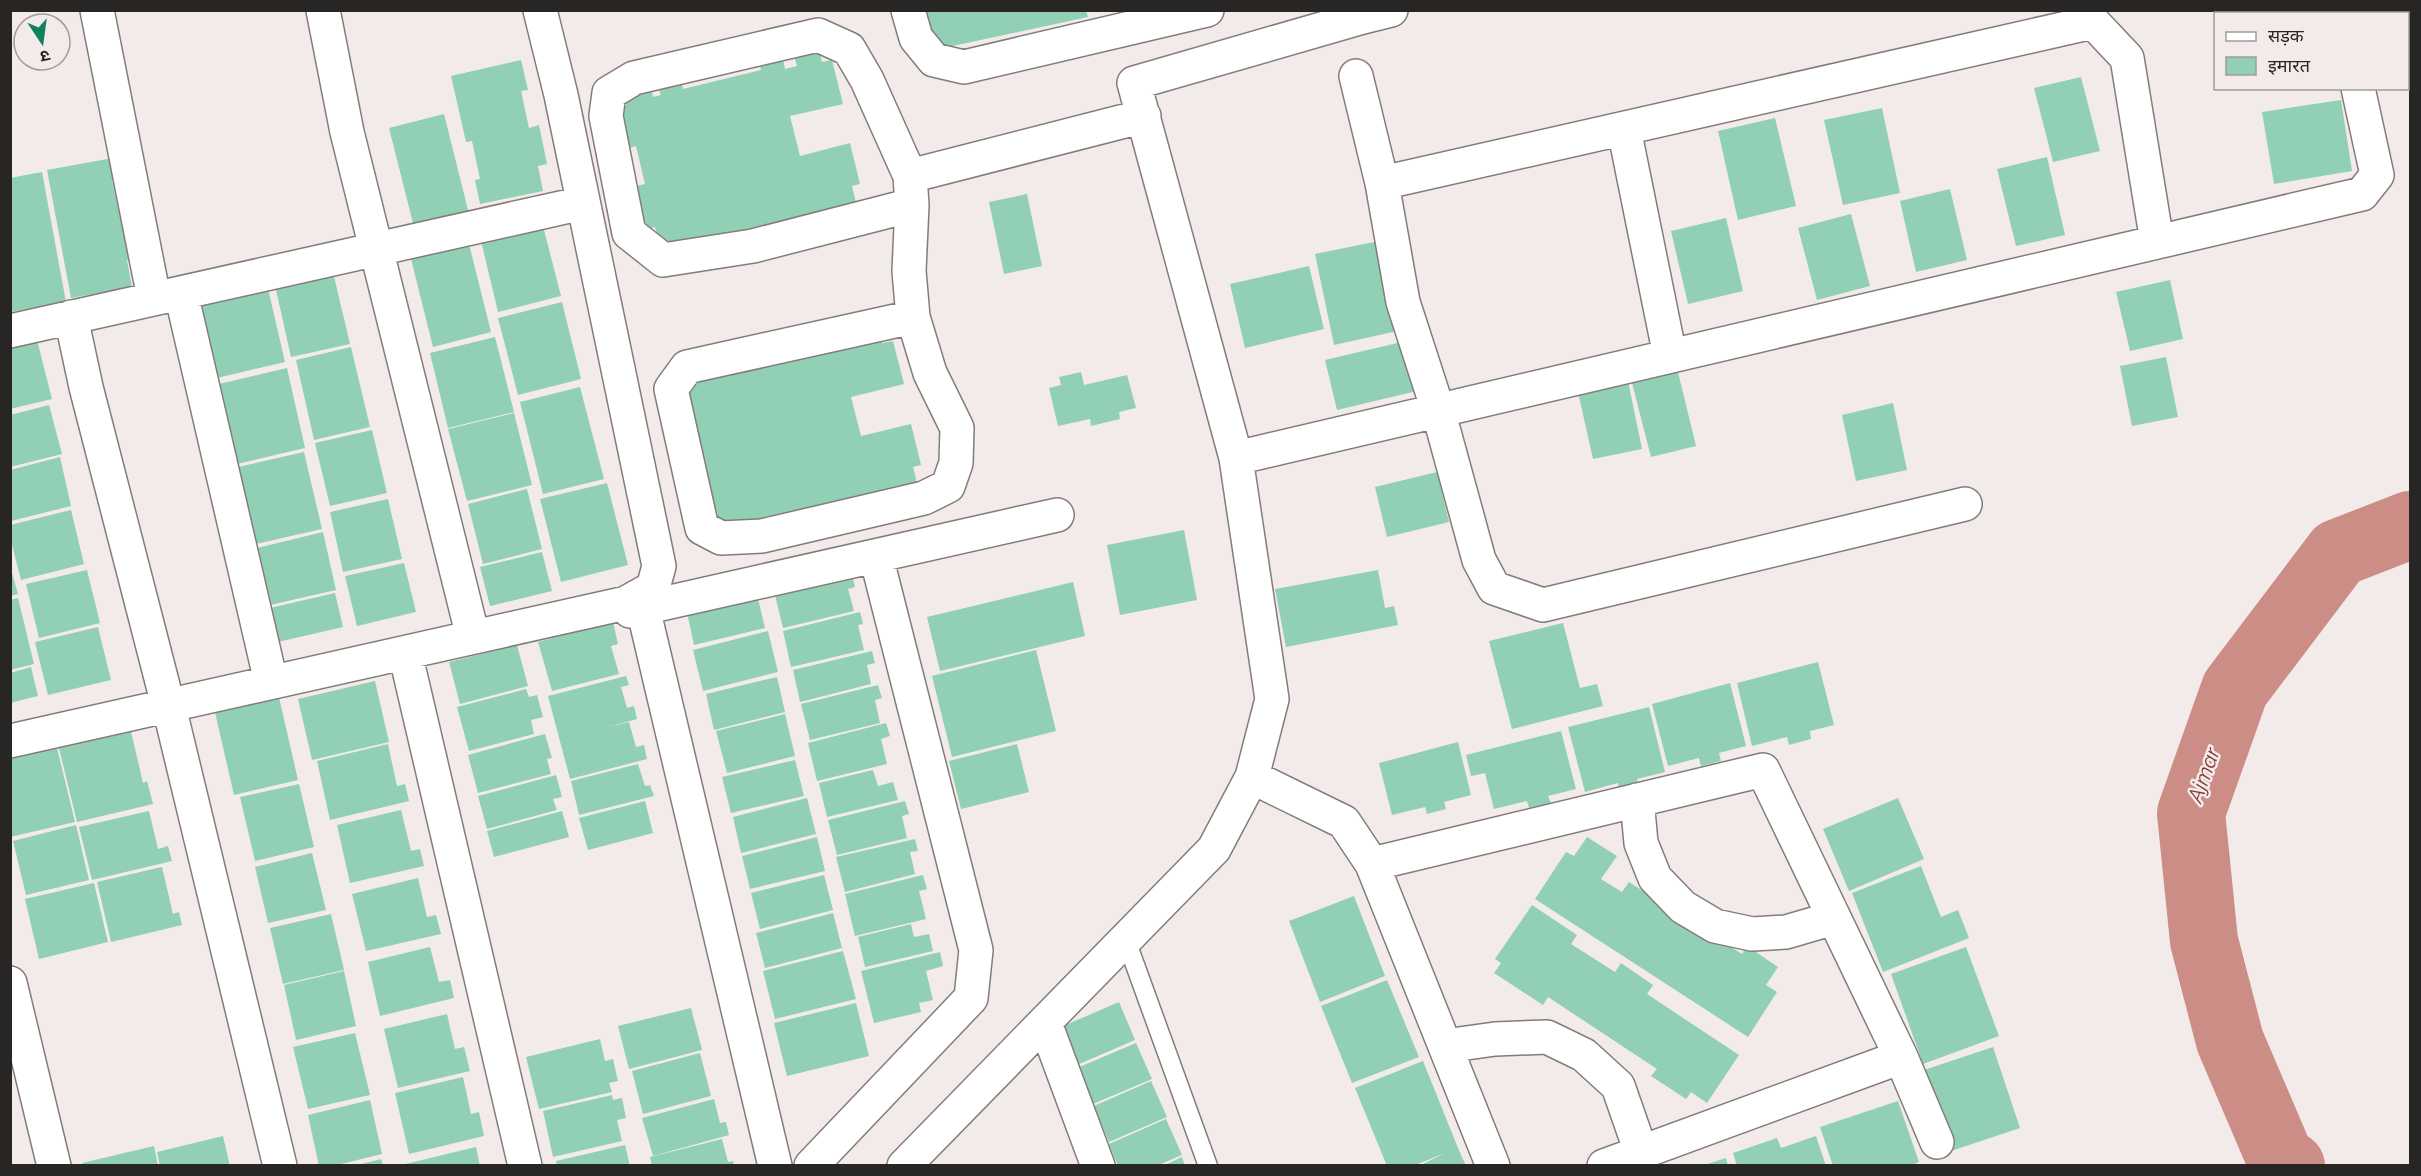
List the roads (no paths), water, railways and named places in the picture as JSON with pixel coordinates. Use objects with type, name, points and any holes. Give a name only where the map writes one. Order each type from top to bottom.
[{"type":"street","points":[[97,10],[168,296],[271,682]]},
{"type":"street","points":[[323,10],[347,132],[473,637]]},
{"type":"street","points":[[10,751],[271,682],[626,603],[653,588],[659,566],[561,95],[540,10]]},
{"type":"street","points":[[908,10],[916,38],[934,60],[964,67],[1123,20],[1207,10]]},
{"type":"street","points":[[904,1166],[1214,849],[1252,777],[1272,699],[1236,458],[1134,83],[1372,13]]},
{"type":"street","points":[[1382,183],[2093,22],[2127,58],[2157,242]]},
{"type":"street","points":[[913,317],[687,367],[671,389],[702,528],[721,538],[762,536],[924,498],[948,486],[957,463],[957,428],[930,373],[913,317],[909,271],[911,190],[867,80],[849,48],[818,35],[634,78],[609,93],[606,116],[629,233],[663,260],[753,246],[911,190],[1144,116]]},
{"type":"street","points":[[1356,76],[1382,183],[1403,302],[1438,410],[1479,560],[1494,588],[1543,605],[1965,504]]},
{"type":"street","points":[[1236,458],[2362,194],[2377,175],[2358,90]]},
{"type":"street","points":[[1624,129],[1670,356]]},
{"type":"street","points":[[10,331],[583,202]]},
{"type":"street","points":[[71,317],[89,398],[170,710],[280,1166]]},
{"type":"street","points":[[10,741],[407,661],[1057,516]]},
{"type":"street","points":[[812,1166],[971,998],[976,950],[876,556]]},
{"type":"street","points":[[643,608],[775,1166]]},
{"type":"street","points":[[407,661],[525,1166]]},
{"type":"street","points":[[1372,864],[1763,770],[1901,1057],[1938,1142]]},
{"type":"street","points":[[1252,777],[1344,822],[1372,864],[1493,1166]]},
{"type":"street","points":[[1637,800],[1641,843],[1655,878],[1683,907],[1691,912],[1715,926],[1752,934],[1786,932],[1834,918]]},
{"type":"street","points":[[10,982],[54,1166]]},
{"type":"street","points":[[1045,1023],[1098,1166]]},
{"type":"street","points":[[1445,1046],[1547,1037],[1584,1055],[1618,1086],[1641,1152]]},
{"type":"street","points":[[1604,1166],[1901,1057]]},
{"type":"lane","points":[[1126,940],[1208,1166]]},
{"type":"waterway","name":"Ajmar","points":[[2291,1166],[2280,1158],[2230,1041],[2204,941],[2191,813],[2235,689],[2338,553],[2410,525]]}]
